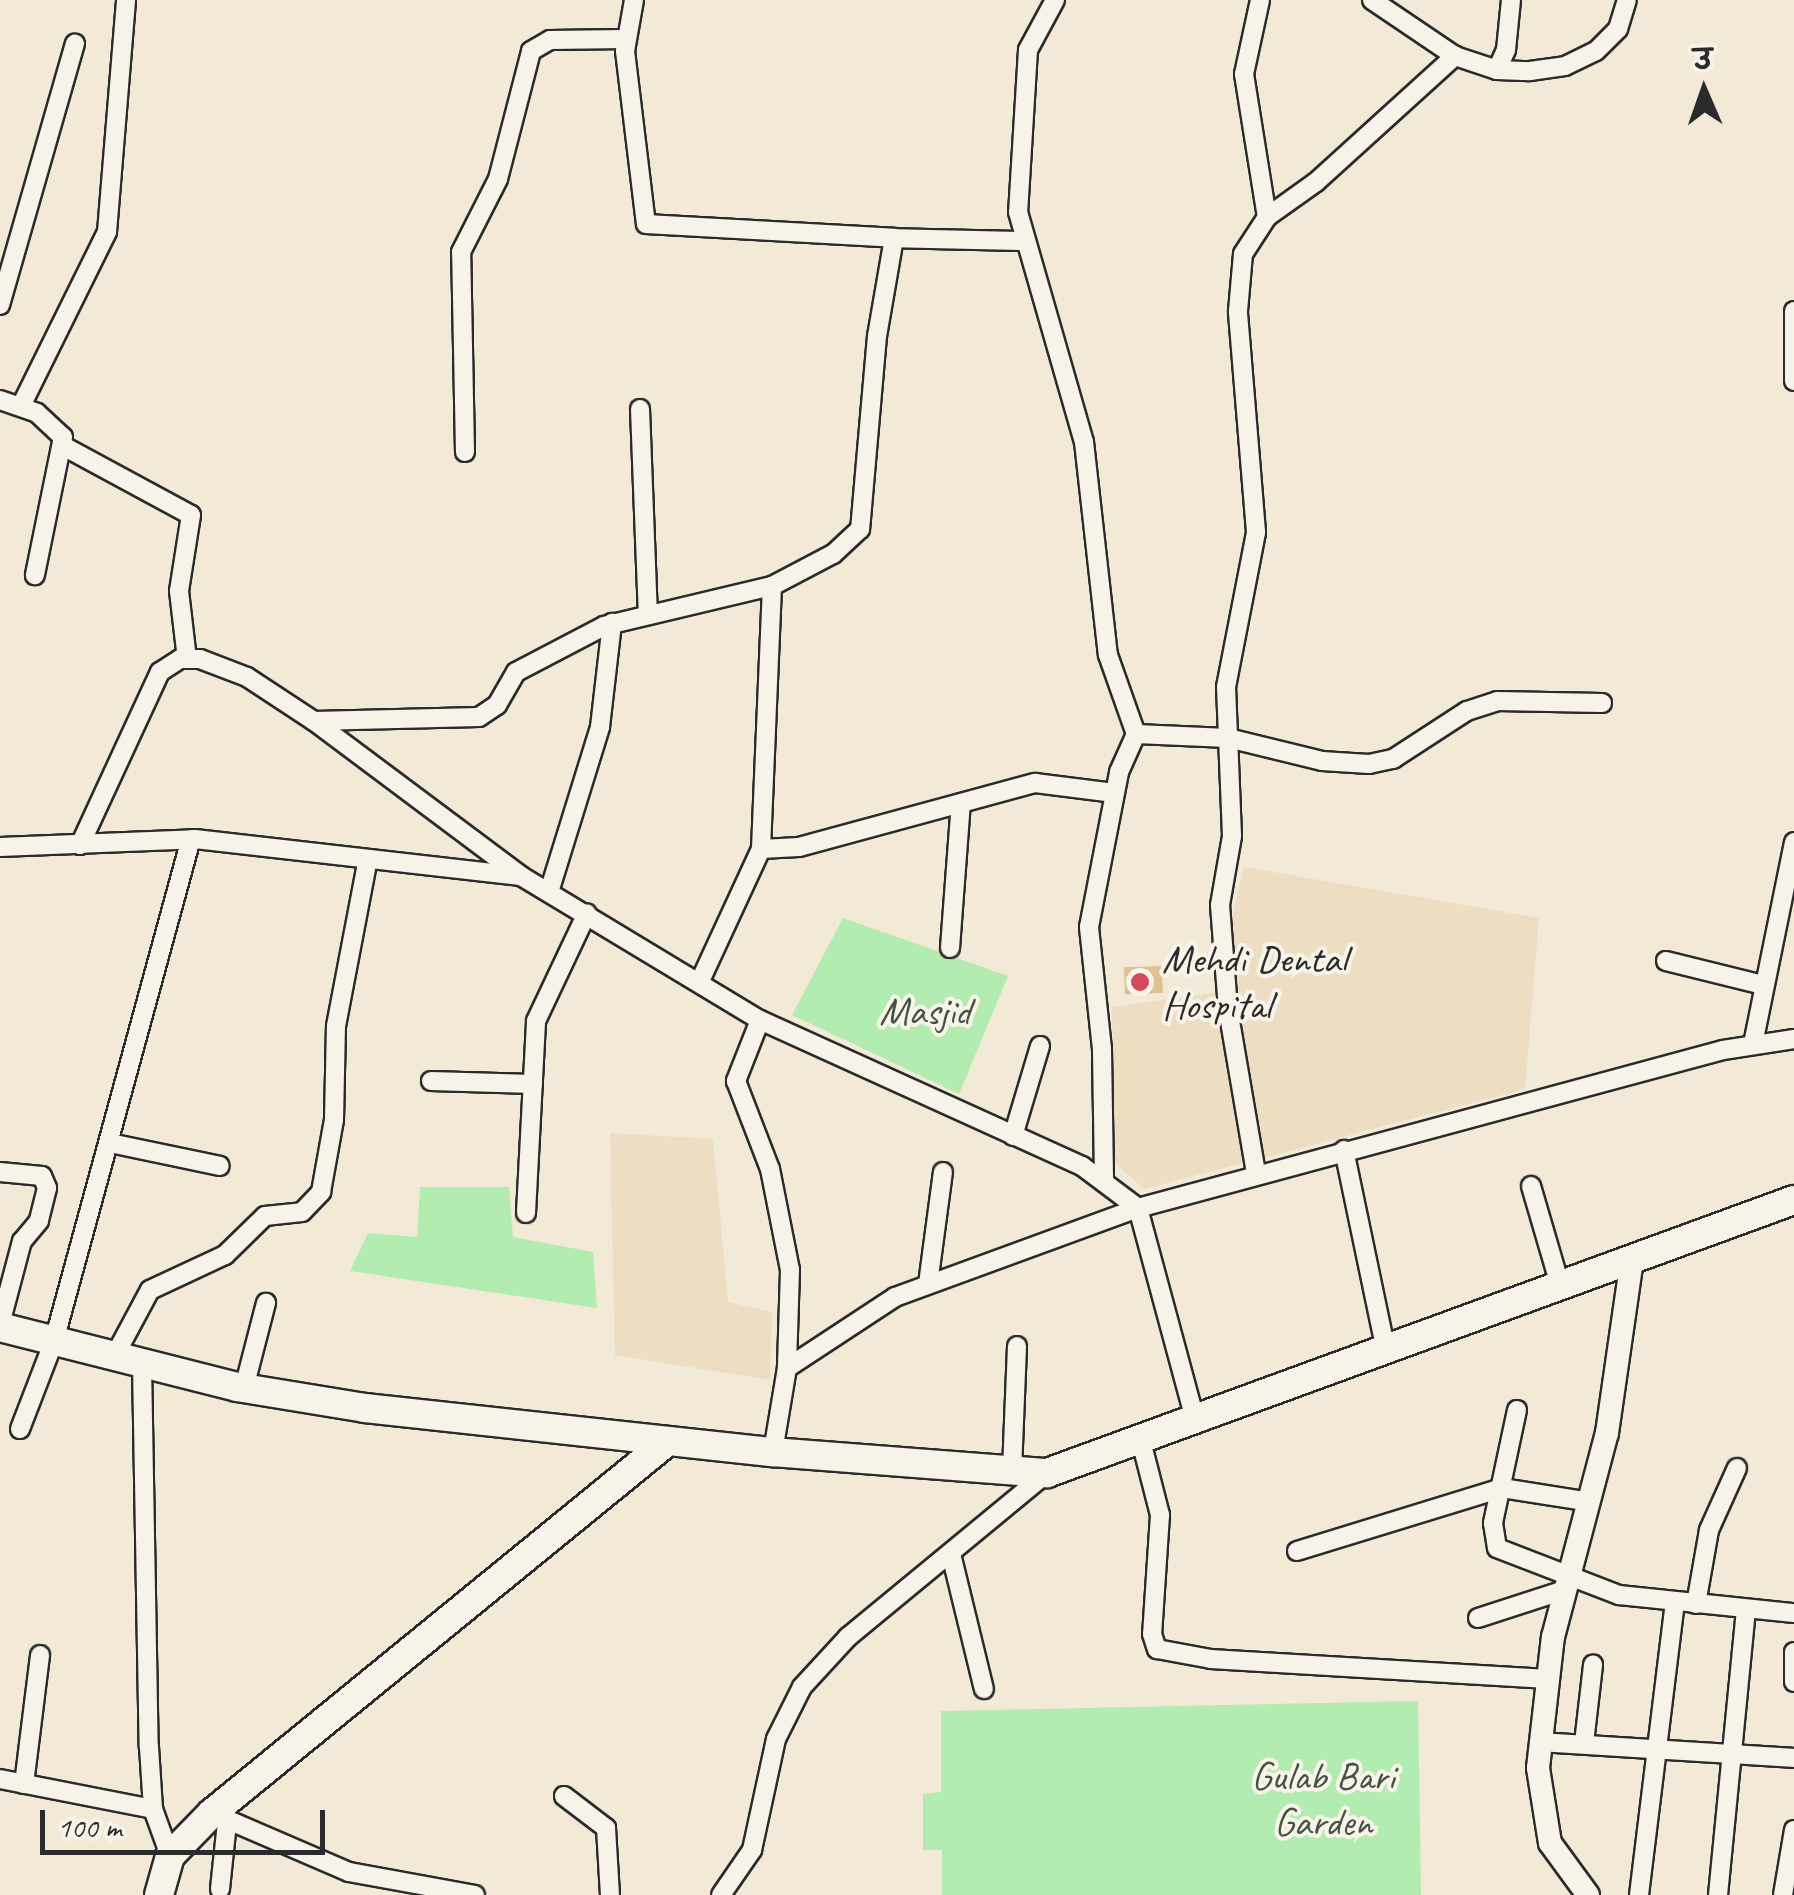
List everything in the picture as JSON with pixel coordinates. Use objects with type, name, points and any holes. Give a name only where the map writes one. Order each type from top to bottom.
[{"type":"main road","points":[[0,1326],[244,1388],[366,1408],[773,1452],[1047,1473],[1194,1416],[1794,1200]]},
{"type":"main road","points":[[159,1895],[170,1856],[668,1441]]},
{"type":"street","points":[[21,406],[88,283],[107,232],[126,0]]},
{"type":"street","points":[[634,0],[626,38],[646,224],[1022,241]]},
{"type":"street","points":[[1055,0],[1028,50],[1016,180],[1022,241],[1084,442],[1108,655],[1136,734],[1114,793],[1089,928],[1102,1049],[1104,1178]]},
{"type":"street","points":[[1260,0],[1244,74],[1266,217]]},
{"type":"street","points":[[1372,0],[1454,56],[1498,70],[1565,66],[1596,51],[1618,29],[1626,0]]},
{"type":"street","points":[[1498,70],[1511,0]]},
{"type":"street","points":[[465,452],[461,252],[498,179],[531,52],[550,40],[626,38]]},
{"type":"street","points":[[0,305],[74,44]]},
{"type":"street","points":[[1256,1173],[1228,1009],[1220,905],[1232,836],[1226,687],[1256,532],[1239,283],[1243,254],[1266,217],[1316,182],[1454,56]]},
{"type":"street","points":[[314,721],[479,717],[496,704],[516,672],[612,623],[772,586],[833,554],[860,529],[877,336],[894,238]]},
{"type":"street","points":[[1794,311],[1794,381]]},
{"type":"street","points":[[0,400],[55,424],[65,446],[191,515],[179,591],[186,659]]},
{"type":"street","points":[[640,410],[648,615]]},
{"type":"street","points":[[35,575],[65,446]]},
{"type":"street","points":[[700,982],[761,849],[772,586]]},
{"type":"street","points":[[548,892],[600,728],[612,623]]},
{"type":"street","points":[[80,845],[160,672],[186,659],[246,677],[314,721],[522,876],[760,1020],[1104,1178],[1138,1208],[1194,1416]]},
{"type":"street","points":[[1136,734],[1228,738],[1322,761],[1370,764],[1393,759],[1467,711],[1496,701],[1602,703]]},
{"type":"street","points":[[761,849],[798,847],[1035,784],[1114,793]]},
{"type":"street","points":[[950,948],[961,803]]},
{"type":"street","points":[[0,847],[190,840],[367,863],[522,876]]},
{"type":"street","points":[[20,1429],[54,1341],[190,840]]},
{"type":"street","points":[[1753,1044],[1794,842]]},
{"type":"street","points":[[170,1856],[152,1810],[128,1360],[150,1290],[225,1255],[265,1216],[312,1206],[320,1192],[334,1120],[336,1026],[367,863]]},
{"type":"street","points":[[526,1213],[540,1004],[587,914]]},
{"type":"street","points":[[1666,961],[1764,985]]},
{"type":"street","points":[[760,1020],[736,1081],[784,1222],[787,1368],[773,1452]]},
{"type":"street","points":[[787,1368],[868,1311],[928,1284],[1138,1208],[1256,1173],[1753,1044],[1794,1039]]},
{"type":"street","points":[[1014,1136],[1040,1046]]},
{"type":"street","points":[[431,1081],[533,1084]]},
{"type":"street","points":[[110,1143],[220,1166]]},
{"type":"street","points":[[1344,1150],[1385,1348]]},
{"type":"street","points":[[0,1172],[42,1176],[47,1188],[39,1221],[22,1240],[0,1326]]},
{"type":"street","points":[[928,1284],[943,1172]]},
{"type":"street","points":[[1531,1186],[1560,1284]]},
{"type":"street","points":[[1588,1895],[1572,1881],[1544,1825],[1540,1742],[1547,1680],[1566,1584],[1590,1502],[1621,1356],[1632,1259]]},
{"type":"street","points":[[244,1388],[266,1303]]},
{"type":"street","points":[[1012,1472],[1016,1346]]},
{"type":"street","points":[[1517,1410],[1493,1523],[1497,1548],[1566,1584],[1696,1604],[1794,1613]]},
{"type":"street","points":[[1140,1437],[1160,1515],[1152,1634],[1157,1649],[1210,1659],[1547,1680]]},
{"type":"street","points":[[1696,1604],[1708,1530],[1737,1468]]},
{"type":"street","points":[[722,1895],[752,1850],[776,1739],[802,1687],[848,1637],[1047,1473]]},
{"type":"street","points":[[1297,1551],[1502,1488],[1590,1502]]},
{"type":"street","points":[[951,1554],[984,1689]]},
{"type":"street","points":[[1478,1618],[1566,1584]]},
{"type":"street","points":[[1639,1895],[1674,1601]]},
{"type":"street","points":[[1718,1895],[1746,1609]]},
{"type":"street","points":[[1794,1652],[1794,1682]]},
{"type":"street","points":[[24,1784],[40,1656]]},
{"type":"street","points":[[1584,1743],[1593,1664]]},
{"type":"street","points":[[1540,1742],[1794,1758]]},
{"type":"street","points":[[0,1779],[152,1810]]},
{"type":"street","points":[[564,1796],[606,1828],[610,1895]]},
{"type":"street","points":[[220,1889],[220,1817],[349,1872],[475,1895]]},
{"type":"street","points":[[1783,1895],[1794,1830]]},
{"type":"shaded area","points":[[1244,867],[1539,918],[1525,1089],[1144,1189],[1115,1163],[1112,1007],[1214,993]]},
{"type":"shaded area","points":[[610,1133],[713,1139],[728,1302],[772,1312],[770,1380],[615,1355]]},
{"type":"green space","name":"Masjid","points":[[843,918],[1008,976],[959,1094],[792,1015]]},
{"type":"green space","points":[[420,1187],[509,1187],[513,1237],[593,1252],[597,1308],[350,1271],[368,1233],[417,1237]]},
{"type":"green space","name":"Gulab Bari Garden","points":[[1418,1701],[1421,1895],[942,1895],[942,1850],[923,1850],[923,1794],[941,1792],[941,1711]]},
{"type":"building","points":[[1162,966],[1163,993],[1125,994],[1124,967]]},
{"type":"place","name":"Mehdi Dental Hospital","points":[[1140,982]]}]
